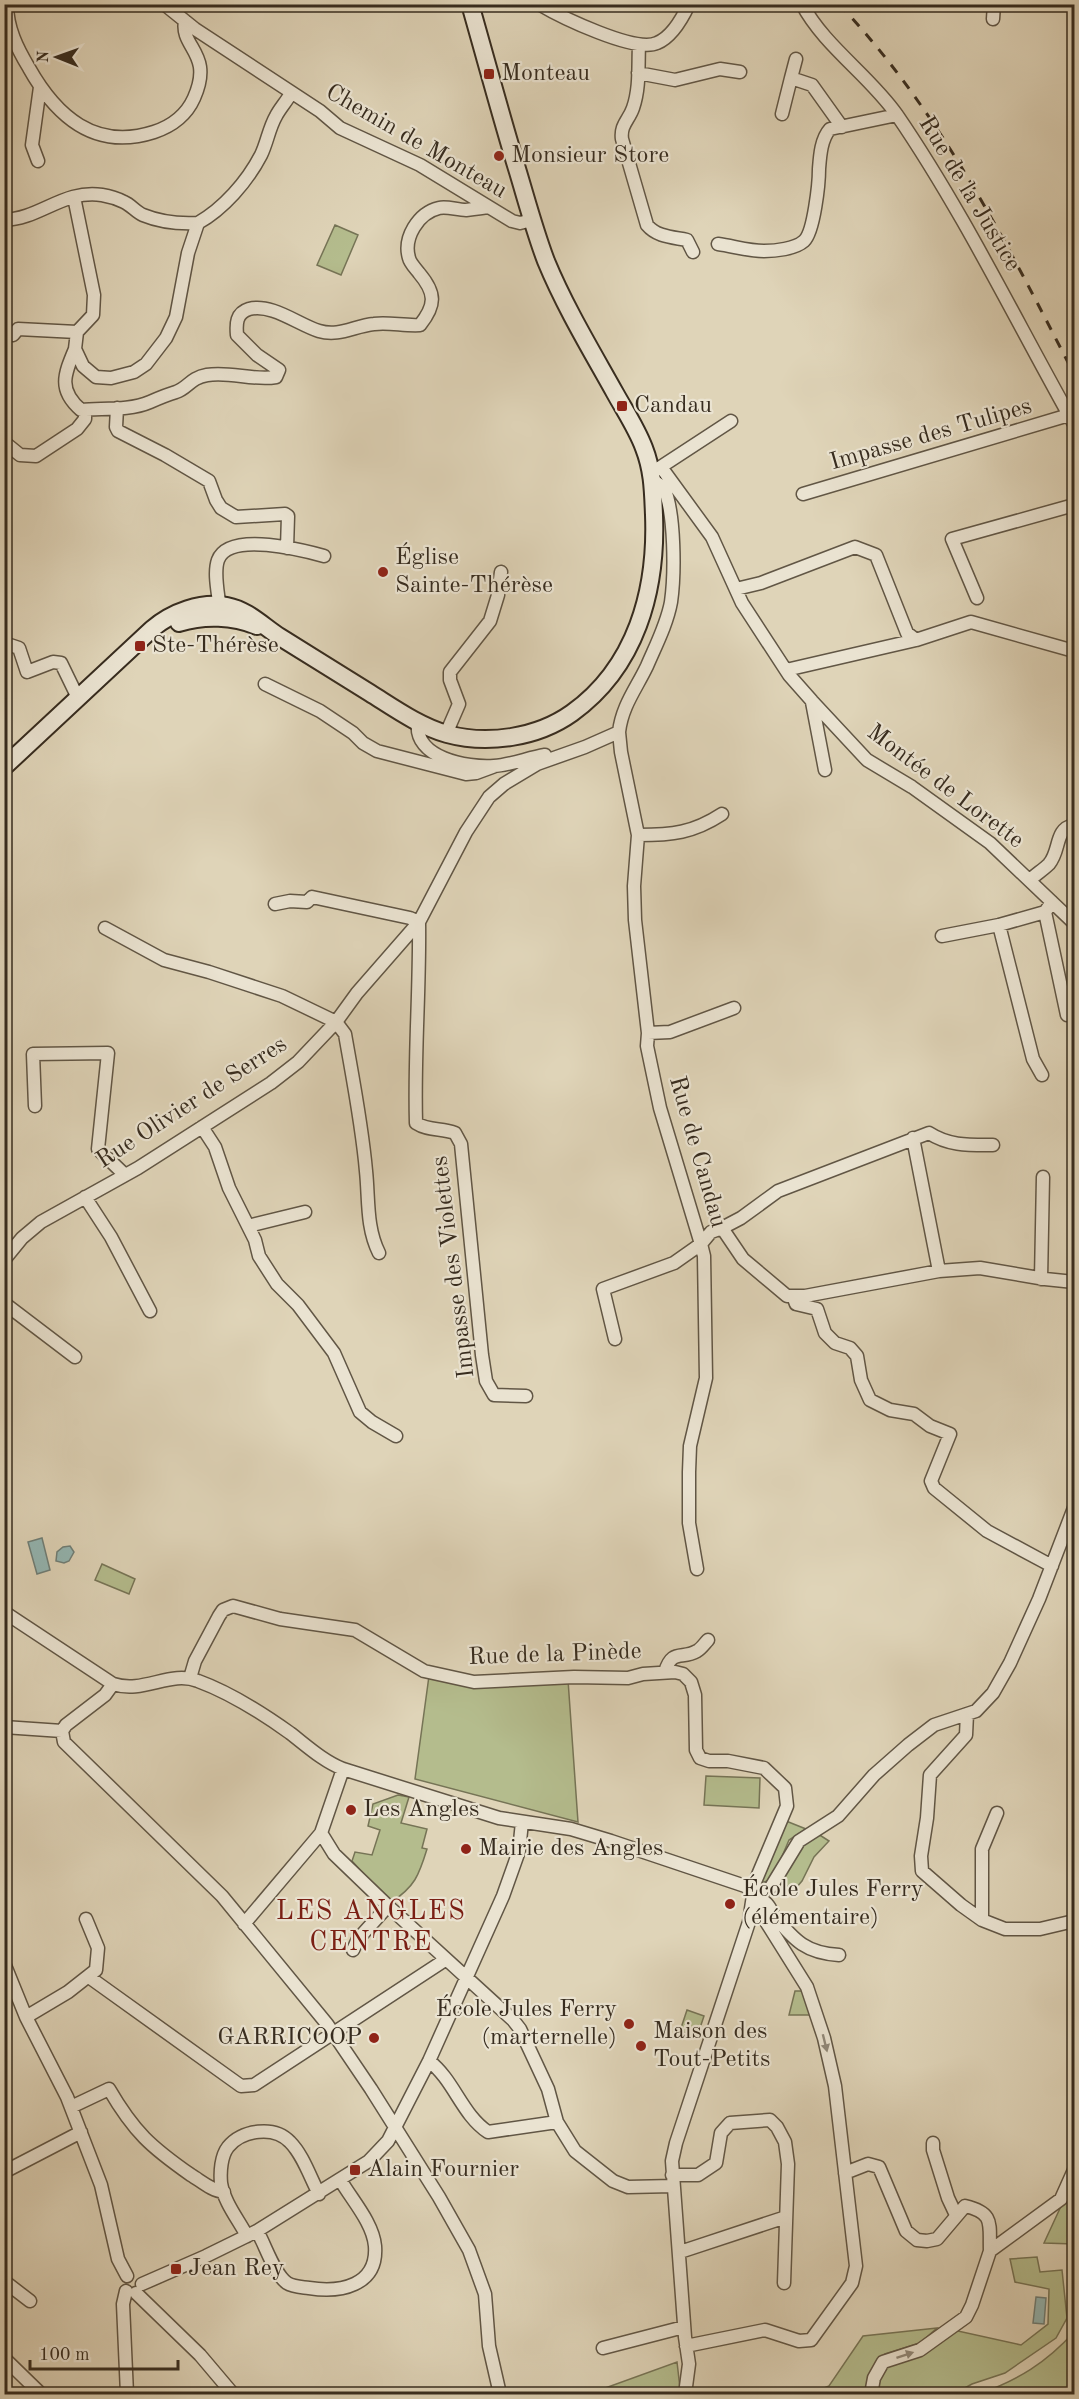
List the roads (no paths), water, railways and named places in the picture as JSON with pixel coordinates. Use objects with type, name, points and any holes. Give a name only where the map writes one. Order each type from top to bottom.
[{"type":"main road","points":[[4,767],[125,656],[152,628],[172,615],[194,607],[220,612],[244,612],[277,635],[418,722],[446,734],[482,739],[531,733],[568,716],[588,701],[623,658],[645,609],[651,584],[655,472],[639,437],[553,278],[532,220],[470,4]]},
{"type":"street","points":[[7,4],[11,33],[40,87],[58,110],[91,132],[124,138],[162,130],[177,121],[188,109],[198,88],[201,75],[199,57],[184,29],[185,21]]},
{"type":"street","name":"Chemin de Monteau","points":[[164,4],[185,21],[320,111],[340,128],[420,165],[512,221],[520,223],[532,220]]},
{"type":"street","points":[[539,4],[584,26],[639,45],[658,43],[670,34],[689,4]]},
{"type":"street","name":"Rue de la Justice","points":[[802,4],[822,32],[897,115],[1001,287],[1072,419]]},
{"type":"street","points":[[993,19],[994,4]]},
{"type":"street","points":[[639,45],[633,111],[623,125],[621,134],[647,225],[658,234],[687,240],[693,252]]},
{"type":"street","points":[[782,114],[796,59]]},
{"type":"street","points":[[638,73],[675,80],[720,69],[740,72]]},
{"type":"street","points":[[791,78],[812,85],[842,127]]},
{"type":"street","points":[[38,161],[32,145],[40,87]]},
{"type":"street","points":[[4,220],[28,217],[55,202],[74,197],[102,195],[125,202],[141,214],[151,218],[181,224],[198,223],[210,217],[248,176],[261,155],[276,116],[291,93]]},
{"type":"street","points":[[718,244],[763,251],[795,246],[805,240],[819,190],[824,136],[830,129],[897,115]]},
{"type":"street","points":[[74,197],[94,295],[93,315],[77,332],[75,349],[69,364],[66,390],[68,397],[81,410],[117,408],[149,402],[183,388],[196,378],[210,375],[265,379],[276,377],[279,370],[257,355],[237,335],[236,322],[242,313],[251,309],[270,311],[320,331],[340,333],[374,324],[420,325],[430,313],[433,299],[431,290],[409,260],[408,242],[414,226],[425,214],[440,208],[466,210],[489,207]]},
{"type":"street","points":[[75,349],[83,366],[96,377],[111,378],[135,372],[146,364],[166,338],[176,317],[188,253],[198,223]]},
{"type":"street","points":[[13,335],[18,329],[77,332]]},
{"type":"street","points":[[117,408],[116,427],[118,431],[209,481],[216,500],[230,514],[236,517],[285,514],[288,516],[287,548]]},
{"type":"street","points":[[4,442],[20,455],[36,456],[77,429],[85,419],[85,410]]},
{"type":"street","name":"Impasse des Tulipes","points":[[803,494],[1072,419]]},
{"type":"street","points":[[619,732],[625,705],[644,673],[661,636],[671,602],[673,570],[670,510],[664,488],[655,472],[731,421]]},
{"type":"street","name":"Montée de Lorette","points":[[655,472],[712,537],[742,603],[786,670],[867,760],[956,817],[990,843],[1030,880],[1048,907],[1074,923]]},
{"type":"street","points":[[977,598],[952,539],[1074,505]]},
{"type":"street","points":[[220,612],[218,562],[226,550],[252,544],[287,548],[324,556]]},
{"type":"street","points":[[736,589],[761,584],[855,547],[876,555],[907,633],[916,640]]},
{"type":"street","points":[[446,734],[459,704],[450,680],[450,672],[490,621],[498,595],[501,572]]},
{"type":"street","points":[[786,670],[916,640],[971,622],[1073,647]]},
{"type":"street","points":[[4,642],[19,648],[27,672],[53,662],[61,663],[78,698]]},
{"type":"street","points":[[265,684],[320,711],[377,751],[466,774],[544,755],[567,753]]},
{"type":"street","points":[[812,700],[825,770]]},
{"type":"street","points":[[418,722],[418,738],[424,747],[455,762],[495,766]]},
{"type":"street","name":"Rue Olivier de Serres","points":[[4,1260],[29,1230],[125,1175],[202,1127],[271,1083],[298,1062],[336,1022],[357,993],[419,922],[466,832],[489,797],[504,784],[537,764],[619,732]]},
{"type":"street","name":"Rue de Candau","points":[[619,732],[638,835],[634,886],[635,920],[648,1033],[647,1046],[660,1108],[701,1244]]},
{"type":"street","points":[[638,835],[675,834],[703,826],[722,814]]},
{"type":"street","points":[[1030,880],[1049,864],[1061,833],[1066,827],[1074,825]]},
{"type":"street","points":[[275,904],[290,901],[308,902],[312,897],[410,918],[419,922]]},
{"type":"street","points":[[942,936],[999,925],[1048,907],[1067,1016]]},
{"type":"street","name":"Impasse des Violettes","points":[[419,922],[420,971],[415,1066],[416,1123],[423,1128],[455,1132],[461,1144],[486,1381],[494,1395],[526,1396]]},
{"type":"street","points":[[999,925],[1033,1059],[1042,1075]]},
{"type":"street","points":[[105,928],[164,960],[282,996],[336,1022],[345,1034],[367,1173],[368,1208],[374,1242],[380,1253]]},
{"type":"street","points":[[648,1033],[670,1032],[734,1008]]},
{"type":"street","points":[[35,1106],[33,1053],[108,1053],[98,1149],[125,1175]]},
{"type":"street","points":[[202,1127],[215,1148],[229,1188],[255,1240],[259,1256],[277,1284],[298,1305],[334,1353],[360,1412],[396,1436]]},
{"type":"street","points":[[722,1228],[741,1218],[778,1191],[929,1132],[940,1141],[962,1145],[993,1144]]},
{"type":"street","points":[[913,1138],[939,1271]]},
{"type":"street","points":[[1041,1279],[1043,1177]]},
{"type":"street","points":[[85,1197],[111,1237],[150,1311]]},
{"type":"street","points":[[248,1226],[305,1212]]},
{"type":"street","name":"Rue de Candau","points":[[701,1244],[711,1232],[722,1228],[743,1260],[788,1296],[793,1296],[796,1304],[817,1309],[825,1333],[835,1343],[850,1348],[857,1356],[861,1380],[870,1400],[890,1410],[914,1414],[930,1426],[950,1434],[932,1481],[934,1488],[987,1531],[1052,1566]]},
{"type":"street","points":[[615,1339],[603,1289],[674,1263],[701,1244],[704,1256],[706,1378],[690,1446],[689,1472],[689,1523],[697,1569]]},
{"type":"street","points":[[793,1296],[805,1296],[939,1271],[980,1268],[1041,1279],[1074,1282]]},
{"type":"street","points":[[4,1303],[75,1357]]},
{"type":"street","points":[[753,1895],[771,1887],[799,1841],[838,1816],[874,1775],[908,1745],[934,1725],[976,1711],[993,1693],[1010,1663],[1052,1566],[1074,1508]]},
{"type":"street","name":"Rue de la Pinède","points":[[190,1678],[195,1661],[219,1616],[224,1610],[233,1606],[280,1619],[355,1630],[412,1666],[459,1680],[487,1682],[552,1678],[628,1678],[665,1672],[683,1674],[691,1682],[695,1695],[696,1750],[700,1758],[764,1768],[785,1788],[787,1806],[757,1877],[753,1895]]},
{"type":"street","points":[[4,1612],[113,1684],[132,1688],[178,1678],[190,1678],[215,1688],[267,1717],[326,1760],[343,1769],[499,1818],[571,1829],[611,1840],[746,1886],[807,1987],[824,2038],[835,2086],[856,2266],[852,2283],[811,2340],[799,2341],[765,2330],[686,2346]]},
{"type":"street","points":[[665,1672],[668,1662],[677,1655],[696,1652],[708,1640]]},
{"type":"street","points":[[113,1684],[105,1695],[66,1725],[62,1731],[64,1742],[222,1896],[334,2034],[439,2198],[469,2250],[485,2294],[489,2346],[500,2394]]},
{"type":"street","points":[[967,1714],[966,1735],[930,1775],[921,1856],[922,1871],[982,1920],[1005,1929],[1040,1929],[1074,1920]]},
{"type":"street","points":[[4,1727],[62,1731]]},
{"type":"street","points":[[244,1924],[321,1833],[343,1769]]},
{"type":"street","points":[[982,1920],[982,1849],[998,1813]]},
{"type":"street","points":[[127,2394],[123,2304],[135,2289],[252,2234],[369,2162],[388,2141],[429,2061],[512,1872],[519,1851],[522,1822]]},
{"type":"street","points":[[321,1833],[334,1854],[445,1960],[486,1994],[520,2029],[548,2090],[557,2121],[575,2151],[614,2181],[628,2187],[699,2175],[716,2163],[721,2133],[730,2123],[770,2120],[777,2127],[785,2142],[788,2164],[783,2283]]},
{"type":"street","points":[[753,1895],[767,1904],[774,1915],[804,1947],[819,1954],[839,1955]]},
{"type":"street","points":[[685,2394],[688,2364],[673,2181],[676,2143],[748,1922],[753,1895]]},
{"type":"street","points":[[353,1950],[358,1939],[388,1906]]},
{"type":"street","points":[[26,2017],[89,1977],[96,1970],[98,1948],[86,1919]]},
{"type":"street","points":[[89,1977],[241,2086],[254,2085],[445,1960]]},
{"type":"street","points":[[4,1963],[26,2017],[81,2132],[100,2185],[118,2259],[127,2276],[123,2284],[135,2289],[200,2355],[233,2394]]},
{"type":"street","points":[[429,2061],[440,2070],[476,2124],[489,2132],[557,2121]]},
{"type":"street","points":[[71,2107],[109,2090],[126,2119],[141,2137],[202,2182],[224,2192]]},
{"type":"street","points":[[5,2168],[81,2132]]},
{"type":"street","points":[[319,2194],[296,2148],[288,2139],[266,2132],[254,2132],[244,2135],[228,2148],[221,2171],[224,2192],[287,2283],[328,2291],[340,2290],[357,2284],[369,2271],[374,2260],[375,2247],[369,2228],[341,2181]]},
{"type":"street","points":[[933,2143],[933,2150],[948,2198],[956,2215]]},
{"type":"street","points":[[845,2173],[868,2164],[879,2168],[906,2231],[917,2240],[937,2239],[965,2206],[980,2210],[989,2219],[990,2251],[966,2317],[920,2350],[883,2362],[874,2378],[871,2394]]},
{"type":"street","points":[[990,2251],[1060,2199],[1074,2170]]},
{"type":"street","points":[[680,2252],[786,2217]]},
{"type":"street","points":[[4,2281],[30,2301]]},
{"type":"street","points":[[603,2348],[684,2327]]},
{"type":"street","points":[[4,2358],[41,2394]]},
{"type":"water","points":[[42,1538],[50,1570],[37,1574],[28,1542]]},
{"type":"water","points":[[70,1546],[74,1552],[69,1561],[64,1563],[56,1561],[57,1552],[63,1547]]},
{"type":"water","points":[[1036,2297],[1046,2298],[1044,2324],[1033,2323]]},
{"type":"railway","points":[[839,4],[876,46],[941,134],[997,228],[1074,374]]},
{"type":"place","name":"Monteau","points":[[489,74]]},
{"type":"place","name":"Monsieur Store","points":[[499,156]]},
{"type":"place","name":"Candau","points":[[622,406]]},
{"type":"place","name":"Église Sainte-Thérèse","points":[[383,572]]},
{"type":"place","name":"Ste-Thérèse","points":[[140,646]]},
{"type":"place","name":"Les Angles","points":[[351,1810]]},
{"type":"place","name":"Mairie des Angles","points":[[466,1849]]},
{"type":"place","name":"École Jules Ferry (élémentaire)","points":[[730,1904]]},
{"type":"place","name":"École Jules Ferry (marternelle)","points":[[629,2024]]},
{"type":"place","name":"GARRICOOP","points":[[374,2038]]},
{"type":"place","name":"Maison des Tout-Petits","points":[[641,2046]]},
{"type":"place","name":"Alain Fournier","points":[[355,2170]]},
{"type":"place","name":"Jean Rey","points":[[176,2269]]},
{"type":"district","name":"LES ANGLES CENTRE","points":[[371,1926]]}]
